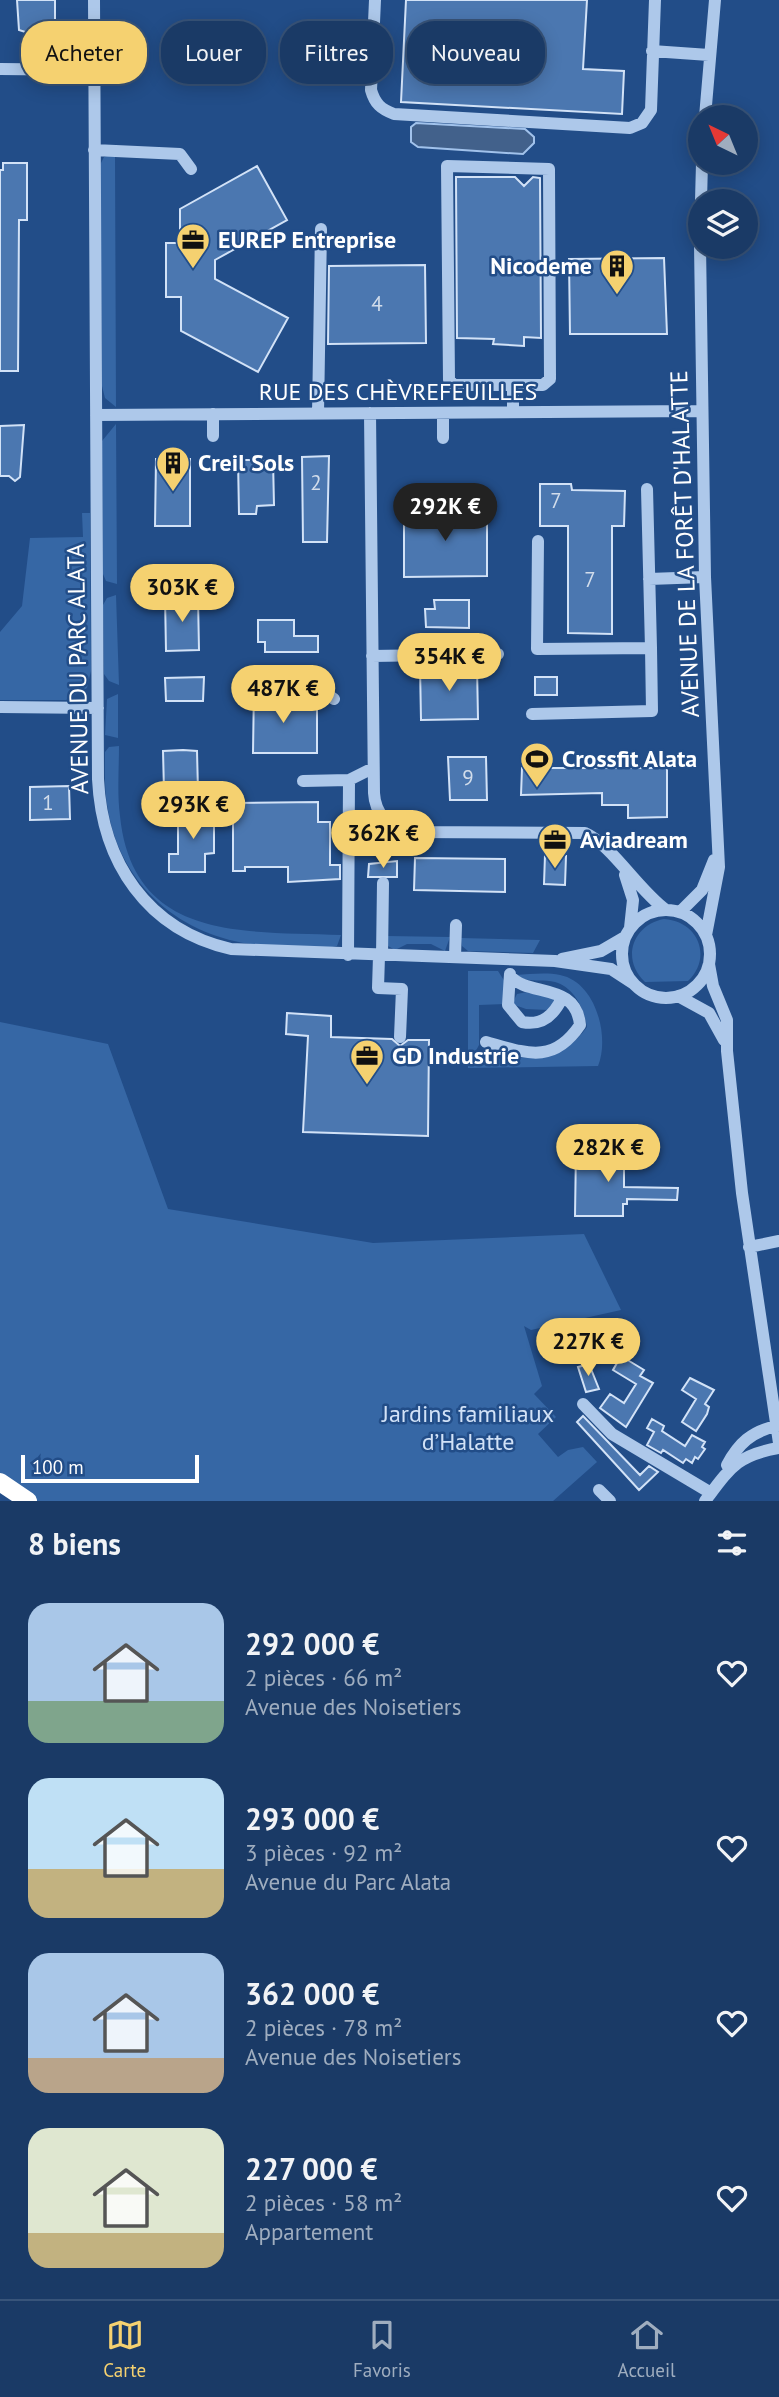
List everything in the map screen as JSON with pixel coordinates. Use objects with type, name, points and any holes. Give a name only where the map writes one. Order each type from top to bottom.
[{"type":"highway","points":[[0,1482],[28,1501]]},
{"type":"highway","points":[[0,1489],[15,1501]]},
{"type":"street","name":"AVENUE DU PARC ALATA","points":[[94,0],[94,21]]},
{"type":"street","points":[[375,0],[371,90],[379,106],[394,114],[630,128],[642,123],[651,110],[655,0]]},
{"type":"street","points":[[706,105],[715,0]]},
{"type":"street","points":[[652,51],[709,55]]},
{"type":"street","points":[[0,69],[21,69]]},
{"type":"street","name":"AVENUE DU PARC ALATA","points":[[93,84],[99,789],[106,834],[124,874],[150,906],[182,930],[222,947],[249,951],[555,961],[611,970],[634,984]]},
{"type":"street","points":[[94,150],[180,154],[191,169]]},
{"type":"street","points":[[447,166],[549,169],[550,379],[543,385],[513,386],[454,385],[449,380],[447,166]]},
{"type":"street","points":[[318,414],[321,229]]},
{"type":"street","name":"AVENUE DE LA FORÊT D'HALATTE","points":[[700,259],[705,577],[719,875],[706,935]]},
{"type":"street","points":[[513,386],[513,412]]},
{"type":"street","name":"RUE DES CHÈVREFEUILLES","points":[[96,415],[701,411]]},
{"type":"street","points":[[370,413],[373,768],[376,807],[383,818],[401,831],[585,833],[597,839],[622,868],[673,911],[697,923],[706,935],[713,986],[727,1020],[727,1051],[749,1247],[779,1445],[745,1456],[719,1481]]},
{"type":"street","points":[[443,413],[443,438]]},
{"type":"street","points":[[213,414],[213,436]]},
{"type":"street","points":[[532,714],[652,711],[647,489]]},
{"type":"street","points":[[538,541],[537,649],[651,648]]},
{"type":"street","points":[[649,579],[705,577]]},
{"type":"street","points":[[358,628],[372,628]]},
{"type":"street","points":[[372,656],[498,654]]},
{"type":"street","points":[[266,682],[307,681],[334,699]]},
{"type":"street","points":[[0,707],[98,708]]},
{"type":"street","points":[[303,781],[349,780],[373,768]]},
{"type":"street","points":[[348,955],[349,780]]},
{"type":"street","name":"AVENUE DE LA FORÊT D'HALATTE","points":[[673,911],[706,883],[714,862],[716,842]]},
{"type":"street","points":[[622,868],[633,900],[623,962],[634,984],[652,996],[678,996],[698,1005],[713,1018],[727,1051]]},
{"type":"street","points":[[383,883],[378,988],[402,989],[400,1037]]},
{"type":"street","points":[[627,933],[648,914],[673,911]]},
{"type":"street","points":[[455,957],[456,925]]},
{"type":"street","name":"AVENUE DU PARC ALATA","points":[[555,961],[601,951],[627,933]]},
{"type":"street","points":[[510,959],[508,1005],[522,1022],[539,1022],[547,1018],[562,998]]},
{"type":"street","points":[[678,996],[696,986],[709,964]]},
{"type":"street","points":[[486,1042],[523,1053],[557,1050],[571,1039],[580,1025],[575,1007],[541,988],[519,986],[510,976]]},
{"type":"street","points":[[749,1247],[779,1241]]},
{"type":"street","points":[[583,1404],[612,1434],[708,1497],[744,1440],[776,1426]]},
{"type":"street","points":[[599,1490],[610,1501]]},
{"type":"green space","points":[[115,154],[116,407],[105,398],[102,386],[100,165],[104,157]]},
{"type":"green space","points":[[116,424],[117,584],[106,581],[103,574],[102,441]]},
{"type":"green space","points":[[82,513],[90,513],[91,671],[87,688],[66,700],[0,700],[0,632],[22,606],[30,538],[83,537]]},
{"type":"green space","points":[[116,595],[119,685],[109,681],[104,674],[103,605],[107,598]]},
{"type":"green space","points":[[118,694],[118,738],[105,735],[107,699]]},
{"type":"green space","points":[[119,746],[120,816],[129,857],[146,887],[170,908],[199,921],[232,929],[341,935],[337,946],[314,948],[244,943],[215,936],[189,924],[165,908],[145,889],[128,866],[116,840],[107,803],[105,752],[109,747]]},
{"type":"green space","points":[[664,919],[686,926],[698,942],[700,961],[696,972],[688,981],[645,982],[633,964],[632,954],[638,936],[644,928]]},
{"type":"green space","points":[[387,936],[450,937],[445,951],[431,944],[407,944],[395,950],[388,946]]},
{"type":"green space","points":[[461,938],[540,940],[533,953],[468,951],[462,946]]},
{"type":"green space","points":[[468,971],[498,971],[505,982],[505,1004],[479,1005],[479,1045],[471,1060],[473,1064],[505,1058],[548,1055],[574,1041],[587,1027],[581,1006],[568,989],[555,982],[525,979],[516,975],[544,973],[572,980],[583,988],[591,999],[601,1026],[602,1041],[598,1066],[468,1068]]},
{"type":"green space","points":[[546,993],[555,1001],[548,1010],[526,1009],[512,1004],[517,994]]},
{"type":"green space","name":"Jardins familiaux d’Halatte","points":[[0,1022],[108,1044],[168,1209],[373,1243],[584,1234],[621,1310],[531,1330],[524,1326],[542,1386],[534,1394],[556,1417],[538,1434],[558,1457],[568,1450],[583,1447],[597,1462],[553,1501],[34,1501],[0,1473]]},
{"type":"shaded area","points":[[416,123],[525,129],[534,137],[534,143],[523,154],[418,147],[411,142],[411,127]]},
{"type":"building","points":[[17,0],[55,0],[55,21],[21,21],[21,31]]},
{"type":"building","points":[[406,0],[587,0],[583,69],[624,71],[622,114],[401,102]]},
{"type":"building","points":[[3,163],[27,163],[27,220],[19,220],[18,371],[0,371],[0,170],[3,170]]},
{"type":"building","name":"EUREP Entreprise","points":[[257,166],[287,220],[215,260],[215,279],[288,318],[258,372],[181,331],[181,297],[166,297],[166,243],[180,243],[180,209]]},
{"type":"building","points":[[456,177],[515,177],[524,186],[533,177],[540,178],[541,338],[524,337],[524,346],[493,344],[494,339],[457,338]]},
{"type":"building","name":"Nicodeme","points":[[664,258],[667,334],[570,334],[569,259]]},
{"type":"building","points":[[425,265],[426,343],[328,344],[329,266]]},
{"type":"building","points":[[24,425],[20,477],[15,481],[9,476],[0,476],[0,426]]},
{"type":"building","points":[[329,456],[327,542],[303,542],[302,457]]},
{"type":"building","name":"Creil Sols","points":[[156,459],[190,459],[190,526],[155,526]]},
{"type":"building","points":[[238,460],[273,460],[274,505],[257,506],[256,514],[239,514]]},
{"type":"building","points":[[540,484],[571,484],[572,490],[625,491],[624,526],[612,526],[612,634],[568,633],[568,526],[540,526]]},
{"type":"building","points":[[404,510],[487,510],[487,576],[404,577]]},
{"type":"building","points":[[165,597],[198,598],[199,650],[166,651]]},
{"type":"building","points":[[434,600],[469,600],[469,628],[426,627],[425,609],[435,609]]},
{"type":"building","points":[[258,620],[294,620],[294,636],[318,636],[318,652],[265,652],[265,642],[258,642]]},
{"type":"building","points":[[420,666],[477,666],[478,719],[421,720]]},
{"type":"building","points":[[204,677],[203,701],[166,701],[165,678]]},
{"type":"building","points":[[535,677],[557,677],[557,695],[535,695]]},
{"type":"building","points":[[254,686],[266,691],[286,690],[286,707],[317,706],[317,753],[253,753]]},
{"type":"building","points":[[163,751],[197,751],[198,791],[164,791]]},
{"type":"building","points":[[448,757],[486,757],[487,800],[450,800]]},
{"type":"building","points":[[522,768],[667,768],[667,817],[628,818],[628,805],[602,805],[602,793],[521,795]]},
{"type":"building","points":[[69,786],[70,819],[30,820],[30,787]]},
{"type":"building","points":[[318,802],[318,822],[330,822],[330,865],[340,865],[340,879],[288,882],[288,867],[245,867],[245,871],[233,871],[233,803]]},
{"type":"building","points":[[178,811],[214,811],[214,853],[205,854],[205,872],[169,872],[169,854],[178,854]]},
{"type":"building","name":"Aviadream","points":[[545,855],[566,856],[565,885],[544,884]]},
{"type":"building","points":[[415,858],[505,859],[505,892],[414,890]]},
{"type":"building","points":[[397,861],[397,877],[368,877],[369,864]]},
{"type":"building","name":"GD Industrie","points":[[287,1013],[331,1016],[331,1037],[392,1039],[400,1046],[408,1040],[429,1040],[428,1136],[303,1132],[308,1036],[286,1034]]},
{"type":"building","points":[[576,1149],[624,1149],[624,1187],[678,1188],[677,1200],[627,1199],[627,1204],[623,1204],[623,1216],[575,1216]]},
{"type":"building","points":[[621,1356],[644,1370],[640,1376],[653,1383],[626,1427],[600,1408],[610,1394],[624,1403],[636,1384],[613,1370]]},
{"type":"building","points":[[589,1364],[599,1389],[586,1392],[578,1367]]},
{"type":"building","points":[[690,1378],[714,1390],[705,1404],[709,1407],[707,1414],[696,1431],[682,1422],[696,1399],[682,1390]]},
{"type":"building","points":[[583,1416],[640,1475],[649,1466],[658,1472],[639,1490],[577,1422]]},
{"type":"building","points":[[652,1419],[664,1426],[662,1431],[685,1446],[692,1435],[705,1442],[702,1447],[705,1449],[698,1459],[695,1457],[692,1463],[686,1459],[683,1463],[663,1450],[661,1453],[647,1445],[654,1432],[647,1428]]},
{"type":"place","name":"EUREP Entreprise","points":[[193,270]]},
{"type":"place","name":"Nicodeme","points":[[617,296]]},
{"type":"place","name":"Creil Sols","points":[[173,493]]},
{"type":"place","name":"Crossfit Alata","points":[[537,789]]},
{"type":"place","name":"Aviadream","points":[[555,870]]},
{"type":"place","name":"GD Industrie","points":[[367,1086]]}]
